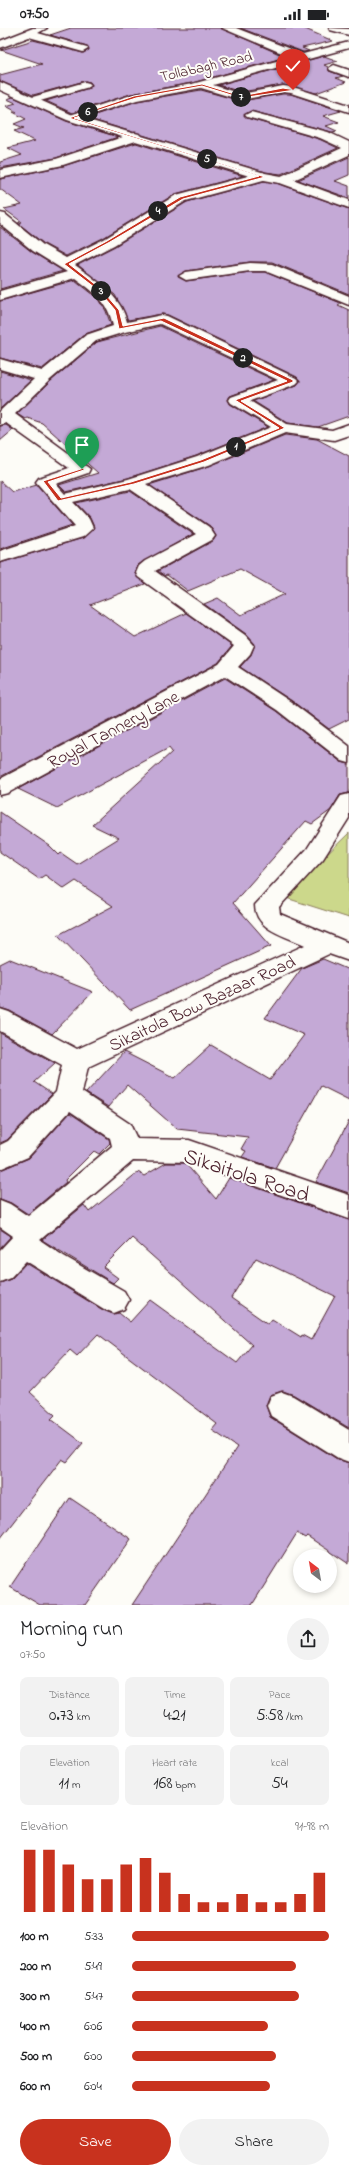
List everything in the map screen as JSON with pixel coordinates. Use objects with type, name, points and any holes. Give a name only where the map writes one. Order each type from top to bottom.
[{"type":"street","points":[[0,45],[42,28]]},
{"type":"street","points":[[228,28],[303,58]]},
{"type":"street","points":[[334,28],[349,32]]},
{"type":"street","points":[[30,34],[83,49]]},
{"type":"street","name":"Tollabagh Road","points":[[71,118],[135,97],[193,86],[331,51],[349,45]]},
{"type":"street","points":[[331,51],[349,56]]},
{"type":"street","points":[[334,68],[349,74]]},
{"type":"street","points":[[33,100],[85,85]]},
{"type":"street","points":[[1,86],[15,94],[33,100],[71,118],[263,176],[283,180],[349,204]]},
{"type":"street","points":[[193,86],[241,97],[283,89],[293,90],[349,109]]},
{"type":"street","points":[[251,114],[324,135],[349,148]]},
{"type":"street","points":[[0,174],[59,162],[135,137]]},
{"type":"street","points":[[283,180],[349,148]]},
{"type":"street","points":[[0,296],[72,269],[109,242],[181,198],[263,176]]},
{"type":"street","points":[[0,217],[38,248],[72,269],[100,290],[117,310],[121,328]]},
{"type":"street","points":[[7,238],[22,235]]},
{"type":"street","points":[[186,276],[250,267],[267,267],[349,301]]},
{"type":"street","points":[[0,557],[78,533],[84,528],[83,523],[60,500],[45,482],[82,469],[3,418],[45,377],[91,338],[121,328],[162,319],[291,381],[237,400],[283,428],[334,435],[349,429]]},
{"type":"street","points":[[0,364],[45,377]]},
{"type":"street","points":[[60,500],[133,483],[203,461],[283,428]]},
{"type":"street","name":"Royal Tannery Lane","points":[[0,788],[226,668],[243,650],[244,645],[145,573],[145,570],[206,536],[204,530],[133,483]]},
{"type":"street","points":[[226,668],[284,706],[349,756]]},
{"type":"street","points":[[338,948],[272,920],[267,914],[267,905],[315,854],[349,801]]},
{"type":"street","name":"Sikaitola Bow Bazaar Road","points":[[76,1061],[338,948]]},
{"type":"street","points":[[0,1019],[76,1061],[68,1096],[18,1149],[0,1158]]},
{"type":"street","points":[[0,1268],[26,1238],[127,1150],[121,1132],[68,1096]]},
{"type":"street","name":"Sikaitola Road","points":[[127,1150],[189,1151],[349,1207]]},
{"type":"street","points":[[0,1212],[52,1264],[114,1300]]},
{"type":"street","points":[[282,1406],[349,1448]]},
{"type":"green space","points":[[349,833],[349,918],[283,897]]},
{"type":"building","points":[[71,28],[221,28],[286,57],[192,83],[131,94],[72,113],[46,101],[89,88],[92,85],[90,82],[85,81],[33,95],[0,81],[0,75],[42,64],[1,50],[33,40],[83,53],[89,50],[87,46],[50,35]]},
{"type":"building","points":[[240,28],[303,28],[333,41],[302,48],[309,51],[303,52]]},
{"type":"building","points":[[324,56],[338,61],[324,65],[328,67],[329,71],[343,76],[336,78],[346,82],[316,93],[283,85],[241,92],[218,85]]},
{"type":"building","points":[[201,90],[241,101],[291,94],[341,111],[323,116],[339,122],[326,126],[337,131],[332,132],[251,111],[244,115],[247,118],[319,139],[338,148],[281,174],[265,172],[86,118],[137,101]]},
{"type":"building","points":[[13,97],[66,121],[118,137],[56,158],[0,168],[0,162],[22,155],[8,148],[35,141],[14,131],[24,128],[14,124],[26,119],[13,112],[17,112],[6,106],[16,103],[7,99]]},
{"type":"building","points":[[136,143],[243,176],[175,194],[103,238],[66,256],[44,244],[18,223],[22,222],[4,209],[22,205],[0,189],[0,179],[63,166]]},
{"type":"building","points":[[349,157],[349,175],[335,181],[349,186],[349,198],[298,180]]},
{"type":"building","points":[[264,181],[280,184],[349,209],[349,294],[272,262],[250,262],[186,271],[178,277],[186,281],[250,272],[265,272],[341,303],[338,305],[349,310],[349,416],[318,427],[288,423],[253,401],[297,385],[300,381],[297,377],[168,315],[162,314],[128,320],[115,295],[78,265],[115,246],[187,202]]},
{"type":"building","points":[[0,227],[32,252],[63,271],[0,289]]},
{"type":"building","points":[[75,280],[99,299],[106,311],[111,325],[85,334],[42,369],[0,358],[0,301]]},
{"type":"building","points":[[160,326],[274,380],[230,396],[228,399],[230,404],[268,427],[196,456],[128,478],[66,492],[59,485],[98,473],[42,423],[27,418],[25,419],[17,414],[51,381],[97,342]]},
{"type":"building","points":[[0,371],[31,380],[0,409]]},
{"type":"building","points":[[6,425],[13,430],[0,441],[0,426]]},
{"type":"building","points":[[285,435],[317,439],[349,456],[349,719],[329,729],[292,701],[240,667],[251,655],[255,644],[246,634],[204,604],[218,598],[241,615],[285,594],[240,569],[188,591],[167,575],[165,576],[158,571],[213,541],[216,536],[210,526],[149,485],[209,466]]},
{"type":"building","points":[[0,481],[12,492],[37,485],[72,525],[0,549]]},
{"type":"building","points":[[130,491],[193,534],[138,565],[135,574],[145,584],[90,605],[135,637],[186,613],[232,646],[218,663],[0,777],[0,563],[83,538],[94,527],[90,518],[76,503]]},
{"type":"building","points":[[225,678],[276,711],[341,762],[349,764],[349,793],[340,795],[331,810],[312,824],[306,821],[233,903],[271,946],[130,1010],[58,935],[113,906],[76,881],[64,889],[45,875],[39,879],[0,852],[0,812],[50,846],[59,855],[61,853],[77,864],[119,838],[92,825],[172,752],[169,748],[57,808],[18,789]]},
{"type":"building","points":[[10,959],[93,992],[52,1034],[10,1011],[0,1008],[0,964]]},
{"type":"building","points":[[323,959],[349,970],[349,1100],[321,1086],[275,1168],[242,1157],[246,1151],[241,1149],[248,1137],[177,1129],[127,1085],[108,1107],[86,1093],[124,1052],[175,1078],[211,1045],[270,1080],[304,1035],[265,1018],[302,968]]},
{"type":"building","points":[[0,1033],[55,1063],[34,1082],[52,1094],[7,1140],[0,1143]]},
{"type":"building","points":[[70,1113],[109,1139],[110,1143],[99,1154],[94,1151],[65,1180],[66,1182],[28,1214],[11,1203],[0,1199],[0,1170],[29,1158]]},
{"type":"building","points":[[349,1121],[349,1193],[316,1182]]},
{"type":"building","points":[[166,1163],[185,1163],[216,1199],[229,1178],[349,1220],[349,1428],[294,1395],[283,1391],[270,1395],[266,1405],[270,1417],[337,1459],[349,1463],[349,1564],[337,1556],[337,1549],[326,1549],[307,1536],[305,1538],[297,1533],[252,1605],[132,1605],[237,1447],[212,1430],[217,1424],[98,1334],[77,1356],[70,1350],[30,1392],[55,1415],[51,1419],[83,1443],[67,1462],[62,1459],[0,1539],[0,1283],[11,1279],[26,1263],[103,1310],[113,1314],[119,1313],[130,1322],[150,1300],[237,1363],[252,1345],[132,1238],[103,1267],[118,1278],[113,1283],[42,1240],[84,1205],[89,1212],[138,1172],[144,1176]],"holes":[[[256,1258],[335,1296],[311,1340],[302,1335],[301,1337],[272,1319],[268,1324],[231,1298]]]},
{"type":"building","points":[[0,1229],[11,1236],[0,1248]]},
{"type":"building","points":[[70,1498],[131,1539],[85,1605],[40,1605],[10,1587]]},
{"type":"route","points":[[82,469],[77,472],[49,479],[45,482],[60,500],[133,483],[203,461],[283,428],[237,400],[291,381],[162,319],[121,328],[117,310],[100,290],[66,264],[109,242],[181,198],[263,176],[71,118],[135,97],[202,85],[241,97],[283,89],[293,90]]}]
